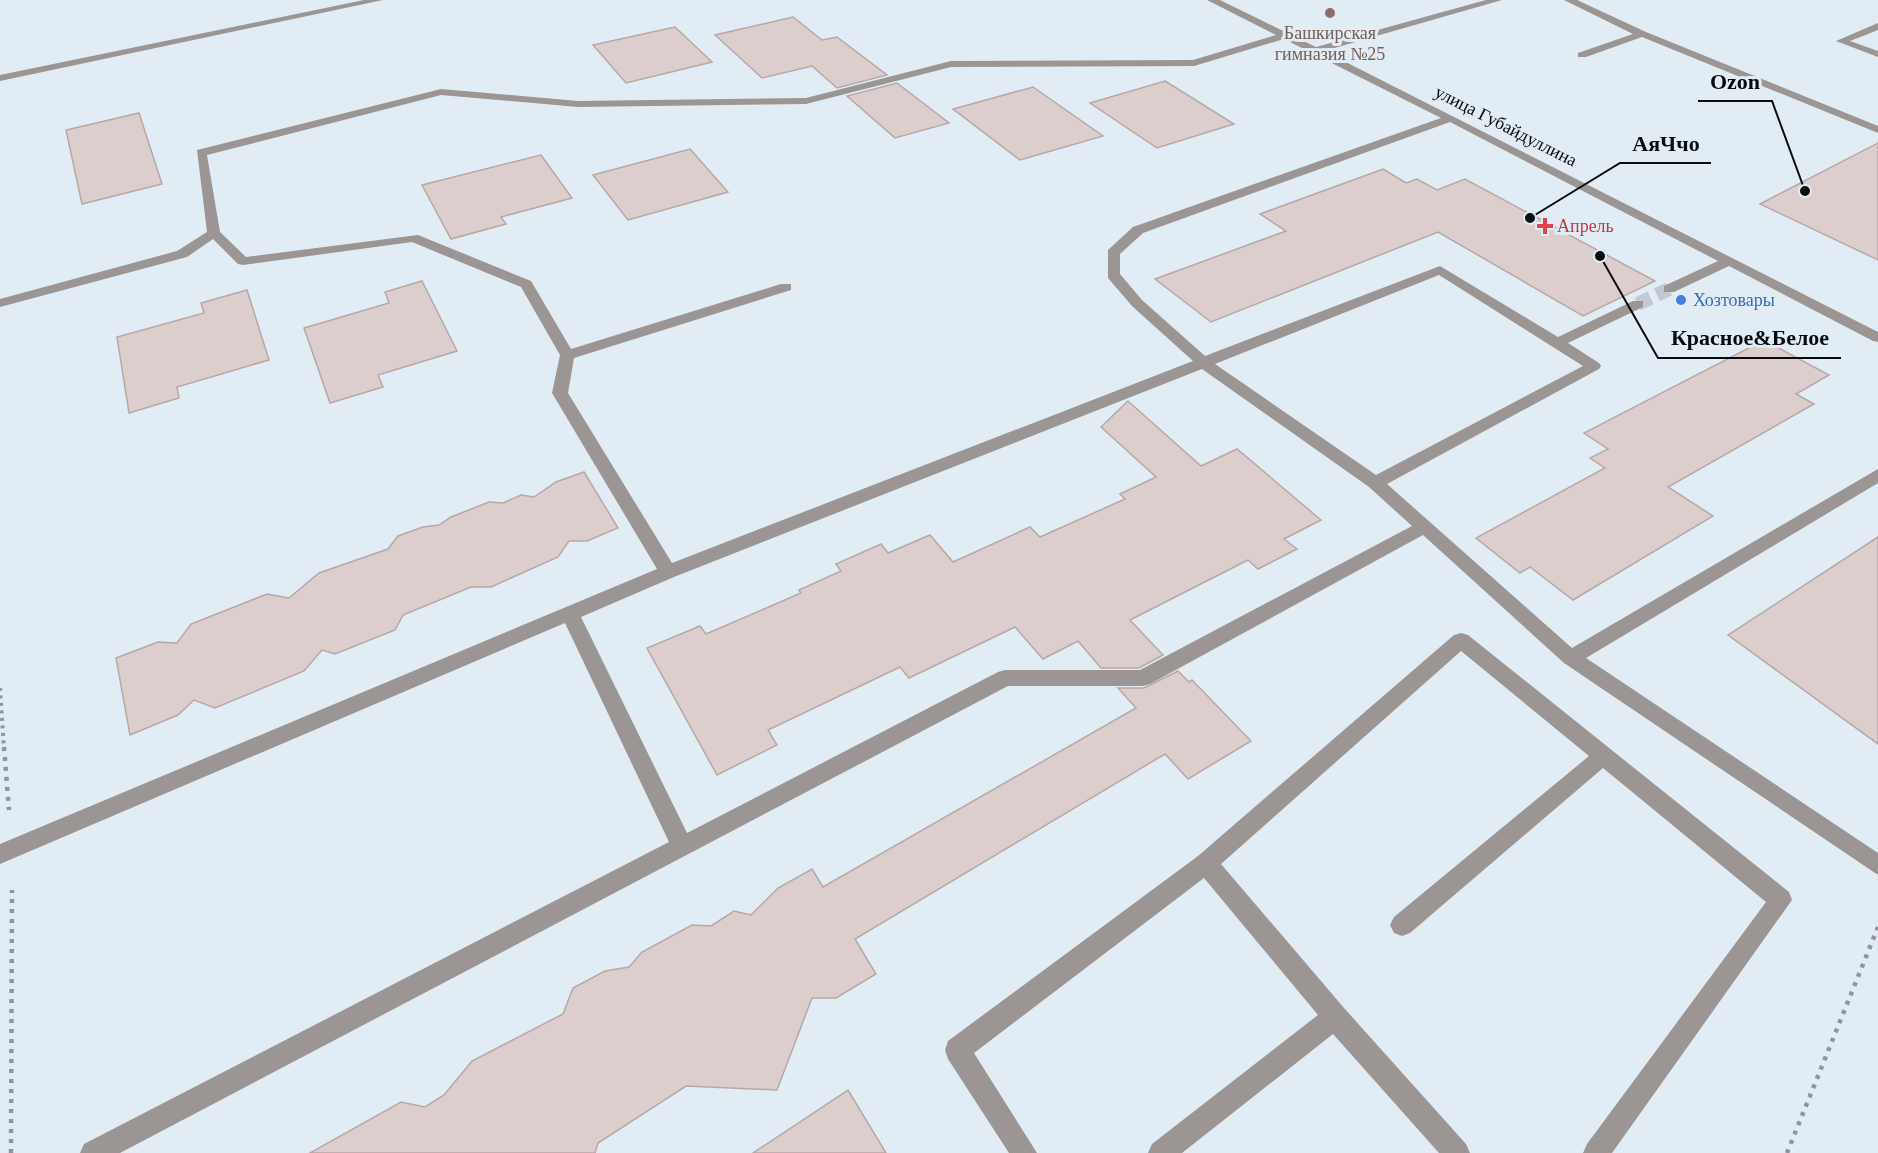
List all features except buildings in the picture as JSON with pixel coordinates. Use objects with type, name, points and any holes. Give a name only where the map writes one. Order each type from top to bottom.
[{"type":"street","points":[[0,78],[378,0]]},
{"type":"street","name":"улица Губайдуллина","points":[[1212,0],[1451,118],[1878,338]]},
{"type":"street","points":[[1314,51],[1497,0]]},
{"type":"street","points":[[1569,0],[1642,34],[1878,130]]},
{"type":"street","points":[[1878,26],[1841,40],[1878,54]]},
{"type":"street","points":[[1582,55],[1642,34]]},
{"type":"street","points":[[668,572],[560,393],[567,355],[526,284],[413,238],[243,261],[214,233],[201,153],[441,92],[578,104],[806,101],[951,64],[1194,63],[1284,36]]},
{"type":"street","points":[[1451,118],[1138,230],[1113,253],[1113,275],[1137,303],[1204,363],[1375,483],[1571,658],[1878,865]]},
{"type":"street","points":[[0,303],[182,254],[214,233]]},
{"type":"street","points":[[1670,289],[1729,261]]},
{"type":"street","points":[[6,852],[668,572],[1440,270],[1594,366],[1375,483]]},
{"type":"street","points":[[567,355],[786,287]]},
{"type":"street","points":[[1557,343],[1638,304]]},
{"type":"street","points":[[1571,658],[1878,475]]},
{"type":"street","points":[[93,1153],[1005,678],[1143,678],[1424,527]]},
{"type":"street","points":[[570,614],[682,846]]},
{"type":"street","points":[[1024,1153],[957,1050],[1206,863],[1461,640],[1780,900],[1596,1153]]},
{"type":"street","points":[[1402,925],[1603,756]]},
{"type":"street","points":[[1206,863],[1335,1017],[1457,1153]]},
{"type":"street","points":[[1161,1153],[1335,1017]]},
{"type":"path","points":[[0,688],[6,852],[11,1153]]},
{"type":"path","points":[[1787,1153],[1878,927]]},
{"type":"tunnel","points":[[1638,304],[1669,289]]},
{"type":"place","name":"Башкирская гимназия №25","points":[[1330,13]]},
{"type":"place","name":"Ozon","points":[[1805,191]]},
{"type":"place","name":"АяЧчо","points":[[1530,218]]},
{"type":"place","name":"Апрель","points":[[1545,226]]},
{"type":"place","name":"Красное&Белое","points":[[1600,256]]},
{"type":"place","name":"Хозтовары","points":[[1681,300]]}]
